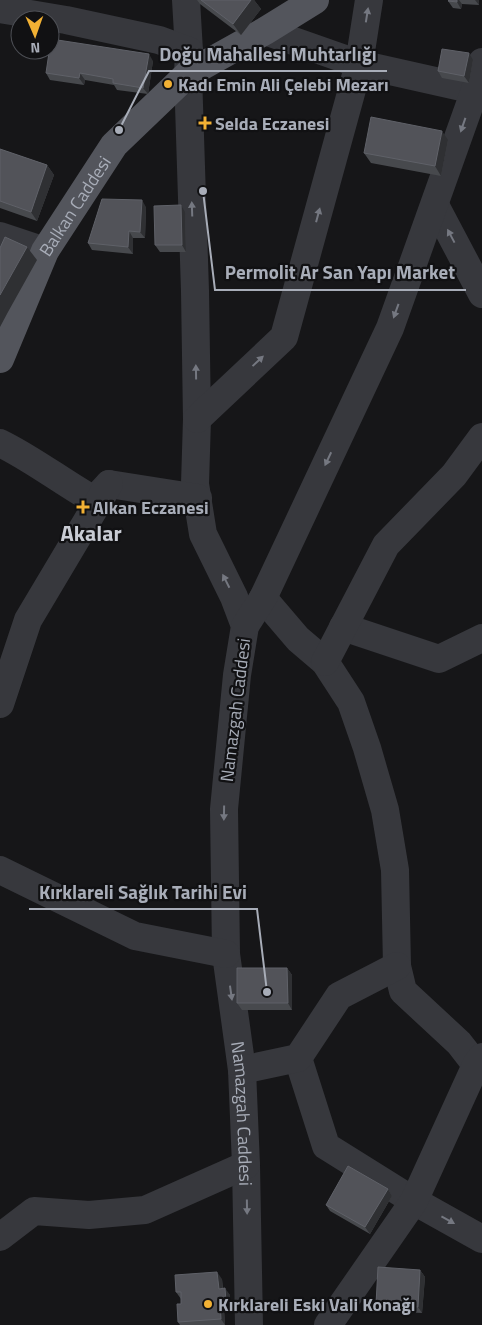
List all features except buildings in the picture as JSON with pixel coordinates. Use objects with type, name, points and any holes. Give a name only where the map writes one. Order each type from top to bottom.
[{"type":"main road","name":"Balkan Caddesi","points":[[0,359],[45,251],[114,145],[189,62],[266,31],[316,0]]},
{"type":"street","name":"Namazgah Caddesi","points":[[186,0],[197,419],[196,484],[203,534],[234,597],[245,626],[237,674],[224,809],[226,954],[242,1070],[249,1325]]},
{"type":"street","points":[[197,419],[284,337],[359,64],[369,0]]},
{"type":"street","points":[[0,9],[66,20],[159,40],[189,62]]},
{"type":"street","points":[[266,31],[359,64],[475,90]]},
{"type":"street","points":[[245,626],[263,598],[390,328],[475,90],[482,62]]},
{"type":"street","points":[[435,205],[482,294]]},
{"type":"street","points":[[0,236],[45,251]]},
{"type":"street","points":[[325,662],[386,544],[454,474],[482,437]]},
{"type":"street","points":[[0,443],[15,450],[94,500],[109,484]]},
{"type":"street","points":[[109,484],[198,498]]},
{"type":"street","points":[[0,704],[28,620],[109,484]]},
{"type":"street","points":[[263,598],[298,639],[325,662],[351,702],[385,810],[395,870],[397,966],[403,991],[480,1064],[414,1201],[328,1325]]},
{"type":"street","points":[[343,627],[440,659],[482,638]]},
{"type":"street","points":[[0,870],[135,936],[226,954]]},
{"type":"street","points":[[242,1070],[298,1058],[340,996],[397,966]]},
{"type":"street","points":[[298,1058],[326,1146],[414,1201],[482,1239]]},
{"type":"street","points":[[0,1236],[34,1211],[90,1215],[144,1210],[246,1165]]},
{"type":"place","name":"Kadı Emin Ali Çelebi Mezarı","points":[[168,84]]},
{"type":"place","name":"Selda Eczanesi","points":[[205,123]]},
{"type":"place","name":"Doğu Mahallesi Muhtarlığı","points":[[119,130]]},
{"type":"place","name":"Permolit Ar San Yapı Market","points":[[203,191]]},
{"type":"place","name":"Alkan Eczanesi","points":[[83,507]]},
{"type":"place","name":"Kırklareli Sağlık Tarihi Evi","points":[[267,992]]},
{"type":"place","name":"Kırklareli Eski Vali Konağı","points":[[208,1304]]},
{"type":"district","name":"Akalar","points":[[91,533]]}]
